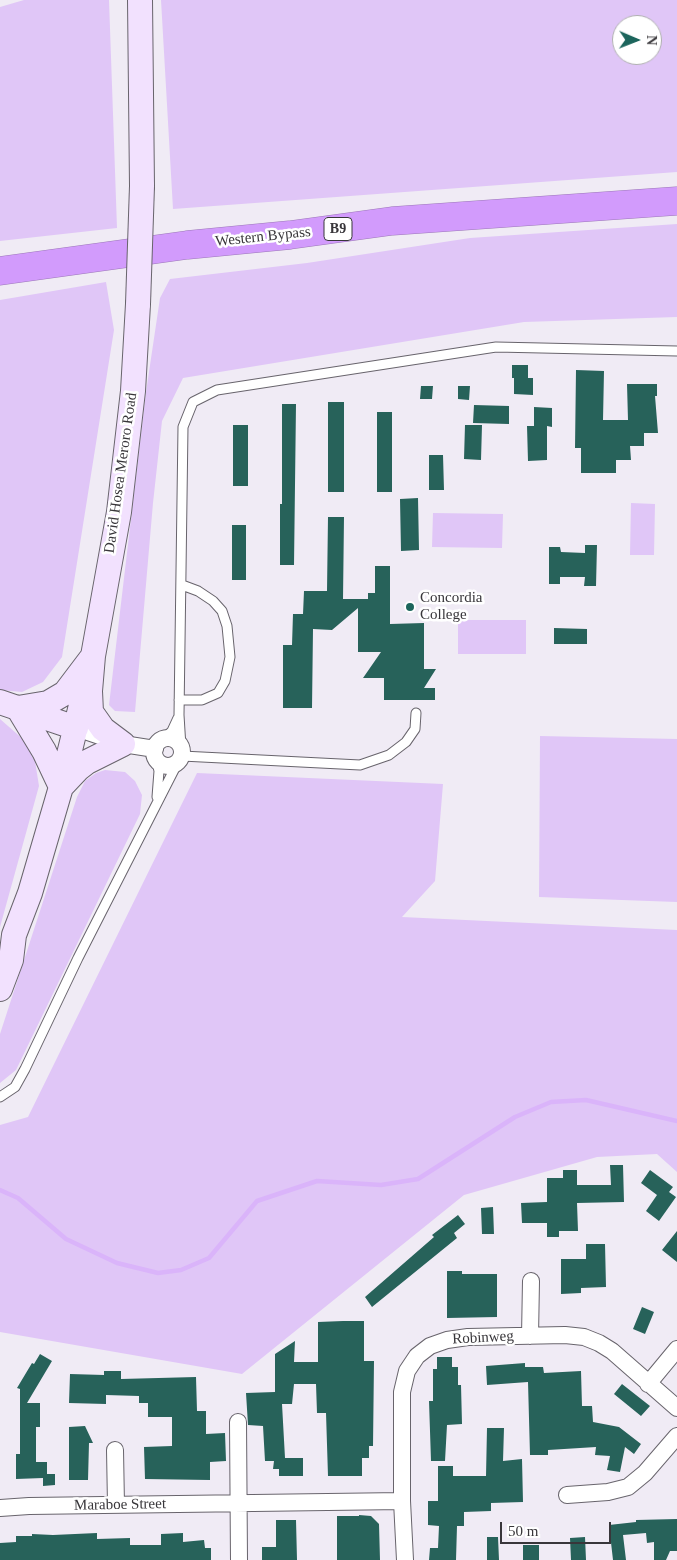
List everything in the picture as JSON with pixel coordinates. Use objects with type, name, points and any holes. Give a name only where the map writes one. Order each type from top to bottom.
[{"type":"highway","name":"Western Bypass","points":[[0,271],[187,245],[290,235],[392,221],[677,201]]},
{"type":"main road","name":"David Hosea Meroro Road","points":[[0,989],[11,960],[7,944],[30,893],[76,728],[93,656],[118,512],[133,391],[138,304],[142,186],[140,0]]},
{"type":"main road","points":[[9,705],[48,703],[65,693],[93,656]]},
{"type":"main road","points":[[9,705],[44,751],[61,787],[87,762],[123,744],[103,729],[91,712],[90,691],[93,656]]},
{"type":"main road","points":[[9,705],[76,728]]},
{"type":"street","points":[[76,728],[123,744],[158,749],[176,741],[180,755],[175,765],[162,765],[158,749]]},
{"type":"street","points":[[530,1336],[531,1281]]},
{"type":"street","name":"Robinweg","points":[[406,1560],[402,1501],[402,1392],[407,1372],[416,1356],[430,1346],[447,1340],[468,1337],[565,1335],[584,1337],[612,1351],[677,1408]]},
{"type":"street","points":[[648,1384],[677,1349]]},
{"type":"street","points":[[238,1422],[239,1560]]},
{"type":"street","points":[[567,1495],[608,1492],[628,1487],[645,1473],[677,1436]]},
{"type":"street","points":[[115,1450],[116,1505]]},
{"type":"street","name":"Maraboe Street","points":[[0,1508],[239,1502],[402,1501]]},
{"type":"lane","points":[[0,1097],[15,1087],[25,1069],[78,958],[180,755],[179,700],[183,426],[193,402],[218,390],[496,347],[677,351]]},
{"type":"lane","points":[[179,700],[202,700],[218,693],[225,681],[230,657],[227,626],[222,611],[213,601],[198,591],[182,585]]},
{"type":"lane","points":[[180,755],[360,765],[389,755],[406,742],[415,729],[416,713]]},
{"type":"lane","points":[[157,802],[158,749],[172,731],[179,715]]},
{"type":"shaded area","points":[[24,0],[109,0],[117,228],[0,241],[0,7]]},
{"type":"shaded area","points":[[161,0],[677,0],[677,172],[173,209]]},
{"type":"shaded area","points":[[677,224],[677,317],[524,322],[183,378],[162,421],[135,712],[115,711],[109,705],[146,392],[160,298],[170,279],[307,263],[470,238]]},
{"type":"shaded area","points":[[106,282],[114,330],[62,657],[43,682],[22,692],[0,690],[0,300]]},
{"type":"shaded area","points":[[631,503],[655,504],[654,555],[630,555]]},
{"type":"shaded area","points":[[433,513],[503,514],[502,548],[432,547]]},
{"type":"shaded area","points":[[458,620],[526,620],[526,654],[458,654]]},
{"type":"shaded area","points":[[0,719],[24,740],[35,761],[39,786],[0,927]]},
{"type":"shaded area","points":[[540,736],[677,739],[677,902],[539,897]]},
{"type":"shaded area","points":[[105,770],[125,772],[135,781],[142,795],[140,814],[16,1070],[0,1083],[0,1034],[77,797],[85,781],[96,773]]},
{"type":"shaded area","points":[[197,773],[443,784],[435,881],[402,917],[677,930],[677,1172],[657,1154],[597,1157],[464,1195],[242,1374],[0,1332],[0,1125],[28,1117]]},
{"type":"building","points":[[512,365],[528,365],[528,378],[533,378],[533,395],[514,394]]},
{"type":"building","points":[[576,370],[604,371],[603,420],[628,420],[627,384],[657,384],[657,396],[655,396],[658,433],[644,433],[644,446],[630,446],[631,460],[616,460],[616,473],[581,473],[581,448],[575,448]]},
{"type":"building","points":[[421,386],[433,386],[432,399],[420,399]]},
{"type":"building","points":[[458,386],[470,386],[469,400],[458,399]]},
{"type":"building","points":[[328,402],[344,402],[344,492],[328,492]]},
{"type":"building","points":[[282,404],[296,404],[294,565],[280,565]]},
{"type":"building","points":[[474,405],[509,406],[509,424],[473,423]]},
{"type":"building","points":[[534,407],[552,408],[552,427],[547,426],[547,460],[528,461],[527,426],[534,426]]},
{"type":"building","points":[[377,412],[392,412],[392,492],[377,492]]},
{"type":"building","points":[[233,425],[248,425],[248,486],[233,486]]},
{"type":"building","points":[[465,425],[482,425],[481,460],[464,459]]},
{"type":"building","points":[[429,455],[443,455],[444,490],[429,490]]},
{"type":"building","points":[[418,498],[419,550],[401,551],[400,499]]},
{"type":"building","points":[[328,517],[344,517],[343,599],[368,599],[368,593],[375,593],[375,566],[390,566],[390,624],[424,623],[424,669],[436,669],[424,688],[435,688],[435,700],[384,700],[384,678],[363,678],[381,652],[358,652],[358,608],[332,630],[313,629],[312,708],[283,708],[283,645],[292,645],[293,614],[303,614],[304,591],[327,591]]},
{"type":"building","points":[[232,525],[246,525],[246,580],[232,580]]},
{"type":"building","points":[[585,545],[597,545],[596,586],[584,586],[585,577],[560,577],[560,584],[549,584],[549,547],[560,547],[561,552],[585,553]]},
{"type":"building","points":[[554,628],[587,629],[587,644],[554,644]]},
{"type":"building","points":[[610,1165],[623,1165],[624,1202],[577,1203],[578,1231],[559,1231],[559,1237],[547,1237],[547,1223],[522,1223],[521,1203],[547,1202],[547,1178],[563,1178],[563,1170],[577,1170],[577,1185],[611,1185]]},
{"type":"building","points":[[650,1170],[673,1187],[669,1192],[676,1197],[659,1221],[646,1211],[657,1195],[641,1183]]},
{"type":"building","points":[[493,1207],[494,1234],[482,1234],[481,1208]]},
{"type":"building","points":[[458,1215],[465,1224],[454,1233],[457,1238],[372,1307],[365,1297],[434,1237],[432,1235]]},
{"type":"building","points":[[677,1231],[677,1262],[662,1250]]},
{"type":"building","points":[[586,1244],[605,1244],[606,1287],[581,1288],[581,1293],[561,1294],[561,1259],[586,1259]]},
{"type":"building","points":[[447,1271],[462,1271],[462,1274],[497,1274],[497,1317],[447,1318]]},
{"type":"building","points":[[642,1307],[654,1312],[645,1334],[633,1329]]},
{"type":"building","points":[[364,1321],[364,1361],[374,1361],[373,1446],[369,1446],[369,1458],[362,1458],[362,1476],[328,1476],[326,1413],[317,1413],[316,1384],[294,1384],[292,1404],[282,1404],[285,1458],[303,1458],[303,1476],[279,1476],[279,1469],[273,1469],[274,1461],[265,1461],[263,1426],[248,1425],[246,1393],[275,1392],[275,1354],[295,1341],[294,1362],[318,1362],[318,1322]]},
{"type":"building","points":[[40,1354],[52,1361],[27,1403],[40,1403],[40,1427],[36,1427],[36,1462],[47,1462],[47,1474],[55,1474],[55,1485],[43,1486],[43,1478],[16,1479],[16,1454],[20,1454],[20,1389],[17,1388],[32,1363],[34,1364]]},
{"type":"building","points":[[437,1357],[452,1357],[452,1367],[458,1367],[458,1385],[461,1385],[462,1424],[447,1425],[445,1461],[431,1461],[429,1401],[433,1401],[433,1369],[437,1369]]},
{"type":"building","points":[[525,1363],[525,1367],[543,1367],[544,1373],[581,1371],[582,1406],[592,1406],[593,1422],[619,1427],[641,1444],[634,1454],[625,1447],[620,1472],[607,1470],[610,1456],[595,1455],[596,1447],[548,1450],[548,1455],[530,1455],[528,1382],[487,1385],[486,1366]]},
{"type":"building","points":[[104,1371],[121,1371],[121,1379],[196,1377],[197,1411],[206,1411],[206,1434],[225,1433],[226,1461],[210,1462],[210,1480],[145,1479],[144,1447],[172,1446],[172,1417],[148,1417],[148,1403],[139,1403],[139,1396],[106,1395],[106,1404],[69,1403],[70,1374],[104,1375]]},
{"type":"building","points":[[622,1384],[650,1406],[641,1416],[614,1394]]},
{"type":"building","points":[[85,1426],[93,1443],[89,1443],[88,1480],[69,1480],[69,1427]]},
{"type":"building","points":[[487,1428],[504,1428],[503,1461],[522,1459],[523,1502],[491,1503],[491,1511],[464,1512],[464,1526],[457,1526],[456,1560],[429,1560],[430,1548],[438,1548],[439,1526],[428,1525],[428,1501],[438,1501],[438,1466],[453,1466],[453,1476],[486,1476]]},
{"type":"building","points":[[337,1516],[371,1516],[379,1524],[380,1560],[337,1560]]},
{"type":"building","points":[[677,1519],[677,1551],[670,1551],[666,1560],[654,1560],[654,1542],[647,1543],[646,1533],[623,1535],[626,1560],[613,1560],[609,1525],[636,1522],[636,1520]]},
{"type":"building","points":[[276,1520],[296,1520],[297,1560],[262,1560],[262,1547],[276,1547]]},
{"type":"building","points":[[97,1533],[97,1539],[130,1538],[130,1545],[161,1545],[161,1534],[183,1533],[183,1542],[204,1540],[205,1548],[211,1548],[211,1560],[0,1560],[0,1543],[16,1542],[16,1536]]},
{"type":"building","points":[[487,1537],[498,1537],[499,1560],[487,1560]]},
{"type":"building","points":[[585,1537],[586,1560],[571,1560],[570,1538]]},
{"type":"building","points":[[523,1545],[539,1545],[539,1560],[523,1560]]},
{"type":"waterway","points":[[0,1190],[18,1198],[66,1239],[117,1263],[158,1273],[181,1270],[209,1258],[257,1201],[317,1181],[381,1185],[418,1179],[515,1117],[551,1102],[586,1100],[677,1121]]},
{"type":"place","name":"Concordia College","points":[[410,607]]}]
